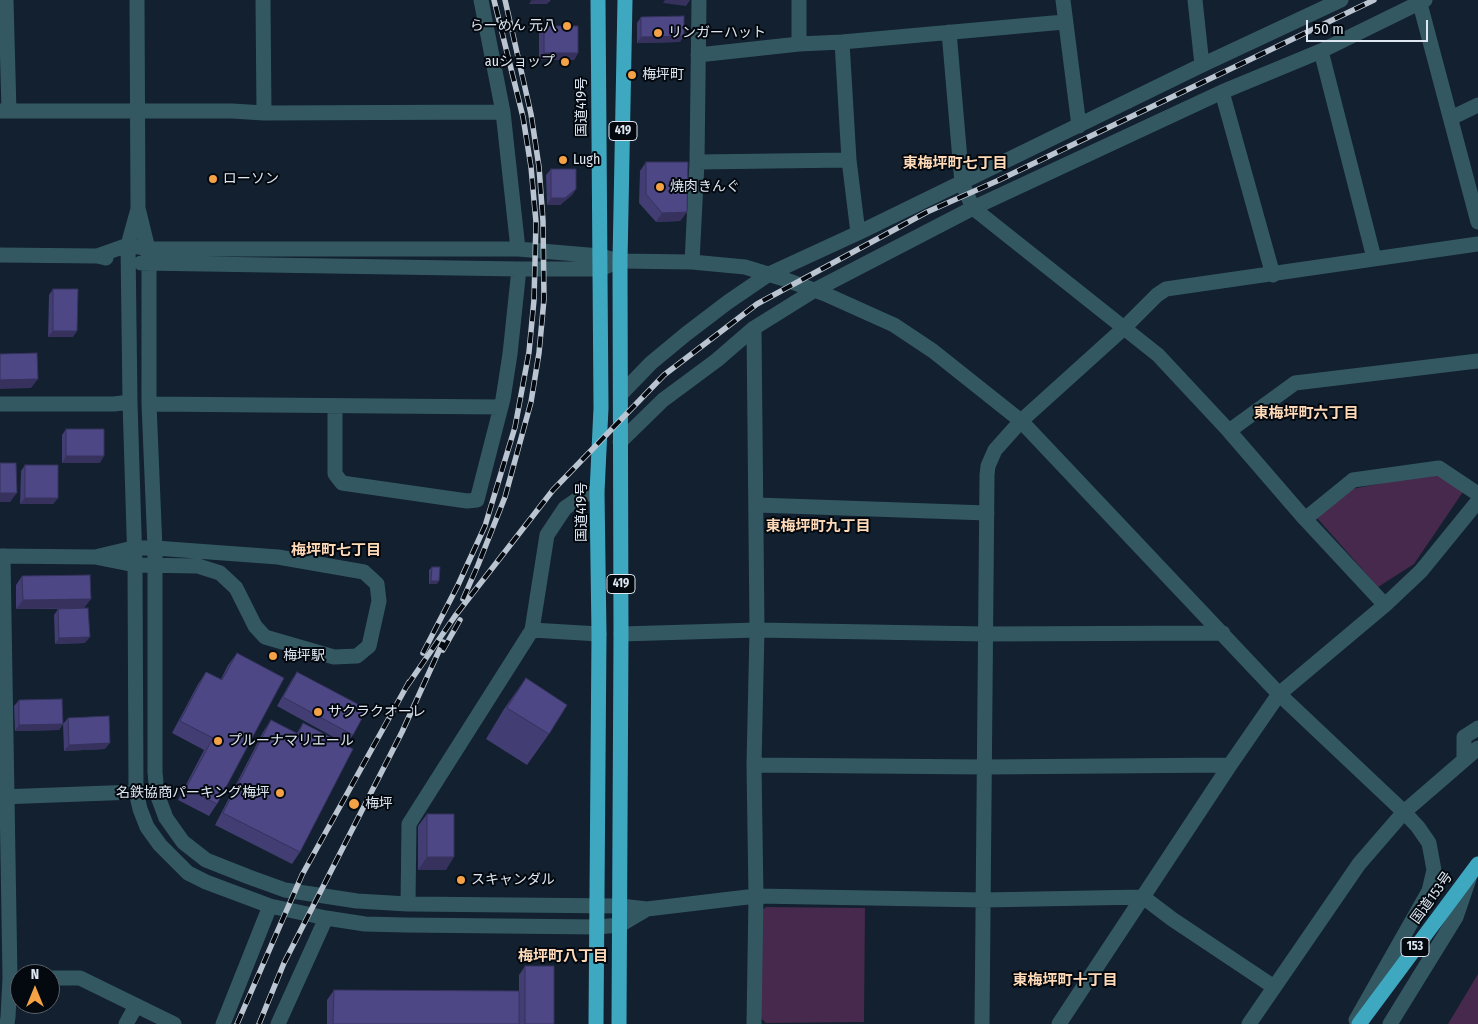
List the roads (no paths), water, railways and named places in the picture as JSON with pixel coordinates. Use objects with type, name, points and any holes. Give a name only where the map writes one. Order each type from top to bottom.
[{"type":"highway","name":"国道419号","points":[[596,1024],[599,634],[597,492],[600,408],[598,0]]},
{"type":"highway","name":"419","points":[[619,1024],[620,442],[622,393],[620,261],[625,0]]},
{"type":"highway","name":"国道153号","points":[[1359,1024],[1475,868]]},
{"type":"street","points":[[6,0],[5,111],[503,112]]},
{"type":"street","points":[[137,0],[138,208],[148,256],[149,404],[155,548],[154,772],[157,794],[166,818],[184,842],[206,860],[285,890],[358,901],[408,904],[620,906],[647,908],[756,896],[984,900],[1143,897],[1172,920],[1274,987]]},
{"type":"street","points":[[263,0],[264,113]]},
{"type":"street","points":[[481,0],[503,112],[518,249]]},
{"type":"street","points":[[692,262],[697,162],[699,0]]},
{"type":"street","points":[[799,0],[800,44]]},
{"type":"street","points":[[1062,0],[1079,126]]},
{"type":"street","points":[[1195,0],[1202,65]]},
{"type":"street","points":[[622,393],[650,363],[728,302],[769,274],[858,234],[1202,65],[1341,0]]},
{"type":"street","points":[[620,442],[663,400],[717,360],[754,328],[815,290],[974,208],[1222,92],[1321,51],[1421,1],[1478,222]]},
{"type":"street","points":[[698,55],[800,44],[1064,22]]},
{"type":"street","points":[[949,32],[962,183],[974,208],[1158,356],[1229,431],[1305,520],[1385,605]]},
{"type":"street","points":[[842,42],[850,160],[858,234]]},
{"type":"street","points":[[1321,51],[1374,258]]},
{"type":"street","points":[[1222,92],[1274,275]]},
{"type":"street","points":[[1451,118],[1478,105]]},
{"type":"street","points":[[697,162],[850,160]]},
{"type":"street","points":[[138,208],[128,246],[135,565],[136,792],[140,810],[147,827],[160,846],[188,873],[206,882],[270,906],[365,924],[406,926],[620,925],[647,908]]},
{"type":"street","points":[[982,1024],[988,466],[995,450],[1020,421],[1124,328],[1157,295],[1166,289],[1274,275],[1374,258],[1478,244]]},
{"type":"street","points":[[97,256],[128,246],[148,256],[519,269],[620,261],[692,262],[744,267],[769,274],[815,290],[894,325],[933,351],[1020,421],[1279,694],[1404,812],[1429,843],[1434,870],[1429,891],[1354,1024]]},
{"type":"street","points":[[0,255],[97,256],[128,262],[148,256],[518,249],[600,262]]},
{"type":"street","points":[[335,406],[335,474],[342,483],[467,501],[476,500],[500,407],[510,354],[519,269]]},
{"type":"street","points":[[754,328],[757,505],[754,1024]]},
{"type":"street","points":[[1229,431],[1295,383],[1478,361]]},
{"type":"street","points":[[0,404],[114,404],[130,402]]},
{"type":"street","points":[[149,404],[500,407]]},
{"type":"street","points":[[1305,520],[1353,480],[1438,468],[1478,494]]},
{"type":"street","points":[[408,904],[409,824],[532,630],[547,535],[565,508],[584,495],[597,492]]},
{"type":"street","points":[[1059,1024],[1279,694],[1385,605],[1422,571],[1478,501]]},
{"type":"street","points":[[757,505],[987,513]]},
{"type":"street","points":[[14,964],[4,797],[1,556],[95,556],[134,548],[155,548],[278,557],[364,572],[378,584],[379,601],[369,646],[357,656],[334,657],[265,637],[254,626],[236,588],[220,573],[198,566],[135,565],[95,556]]},
{"type":"street","points":[[532,630],[599,634]]},
{"type":"street","points":[[621,634],[757,630],[985,634],[1223,633]]},
{"type":"street","points":[[1464,760],[1464,737],[1478,728]]},
{"type":"street","points":[[1249,1024],[1359,864],[1404,812],[1478,748]]},
{"type":"street","points":[[754,765],[985,767],[1230,765]]},
{"type":"street","points":[[4,797],[136,792]]},
{"type":"street","points":[[1390,1024],[1456,917],[1475,868]]},
{"type":"street","points":[[223,1024],[270,906]]},
{"type":"street","points":[[278,1024],[326,918]]},
{"type":"street","points":[[60,978],[80,978],[174,1024]]},
{"type":"street","points":[[6,1024],[10,1006]]},
{"type":"street","points":[[126,1024],[136,1006]]},
{"type":"railway","points":[[423,653],[458,585],[485,526],[515,427],[529,352],[534,300],[536,222],[531,167],[523,117],[494,0]]},
{"type":"railway","points":[[463,599],[505,497],[531,402],[539,353],[544,299],[543,221],[539,167],[531,114],[505,0]]},
{"type":"railway","points":[[407,686],[455,616],[553,490],[664,375],[757,304],[927,212],[997,181],[1374,0]]},
{"type":"railway","points":[[443,650],[460,620]]},
{"type":"railway","points":[[259,1024],[284,963],[402,732],[443,642]]},
{"type":"railway","points":[[237,1024],[302,875],[409,682]]},
{"type":"place","name":"らーめん 元八","points":[[567,26]]},
{"type":"place","name":"リンガーハット","points":[[658,33]]},
{"type":"place","name":"auショップ","points":[[565,62]]},
{"type":"place","name":"梅坪町","points":[[632,75]]},
{"type":"place","name":"Lugh","points":[[563,160]]},
{"type":"place","name":"ローソン","points":[[213,179]]},
{"type":"place","name":"焼肉きんぐ","points":[[660,187]]},
{"type":"place","name":"梅坪駅","points":[[273,656]]},
{"type":"place","name":"サクラクオーレ","points":[[318,712]]},
{"type":"place","name":"プルーナマリエール","points":[[218,741]]},
{"type":"place","name":"名鉄協商パーキング梅坪","points":[[280,793]]},
{"type":"place","name":"梅坪","points":[[354,804]]},
{"type":"place","name":"スキャンダル","points":[[461,880]]},
{"type":"district","name":"東梅坪町七丁目","points":[[955,164]]},
{"type":"district","name":"東梅坪町六丁目","points":[[1306,414]]},
{"type":"district","name":"東梅坪町九丁目","points":[[818,527]]},
{"type":"district","name":"梅坪町七丁目","points":[[336,551]]},
{"type":"district","name":"梅坪町八丁目","points":[[563,957]]},
{"type":"district","name":"東梅坪町十丁目","points":[[1065,981]]}]
